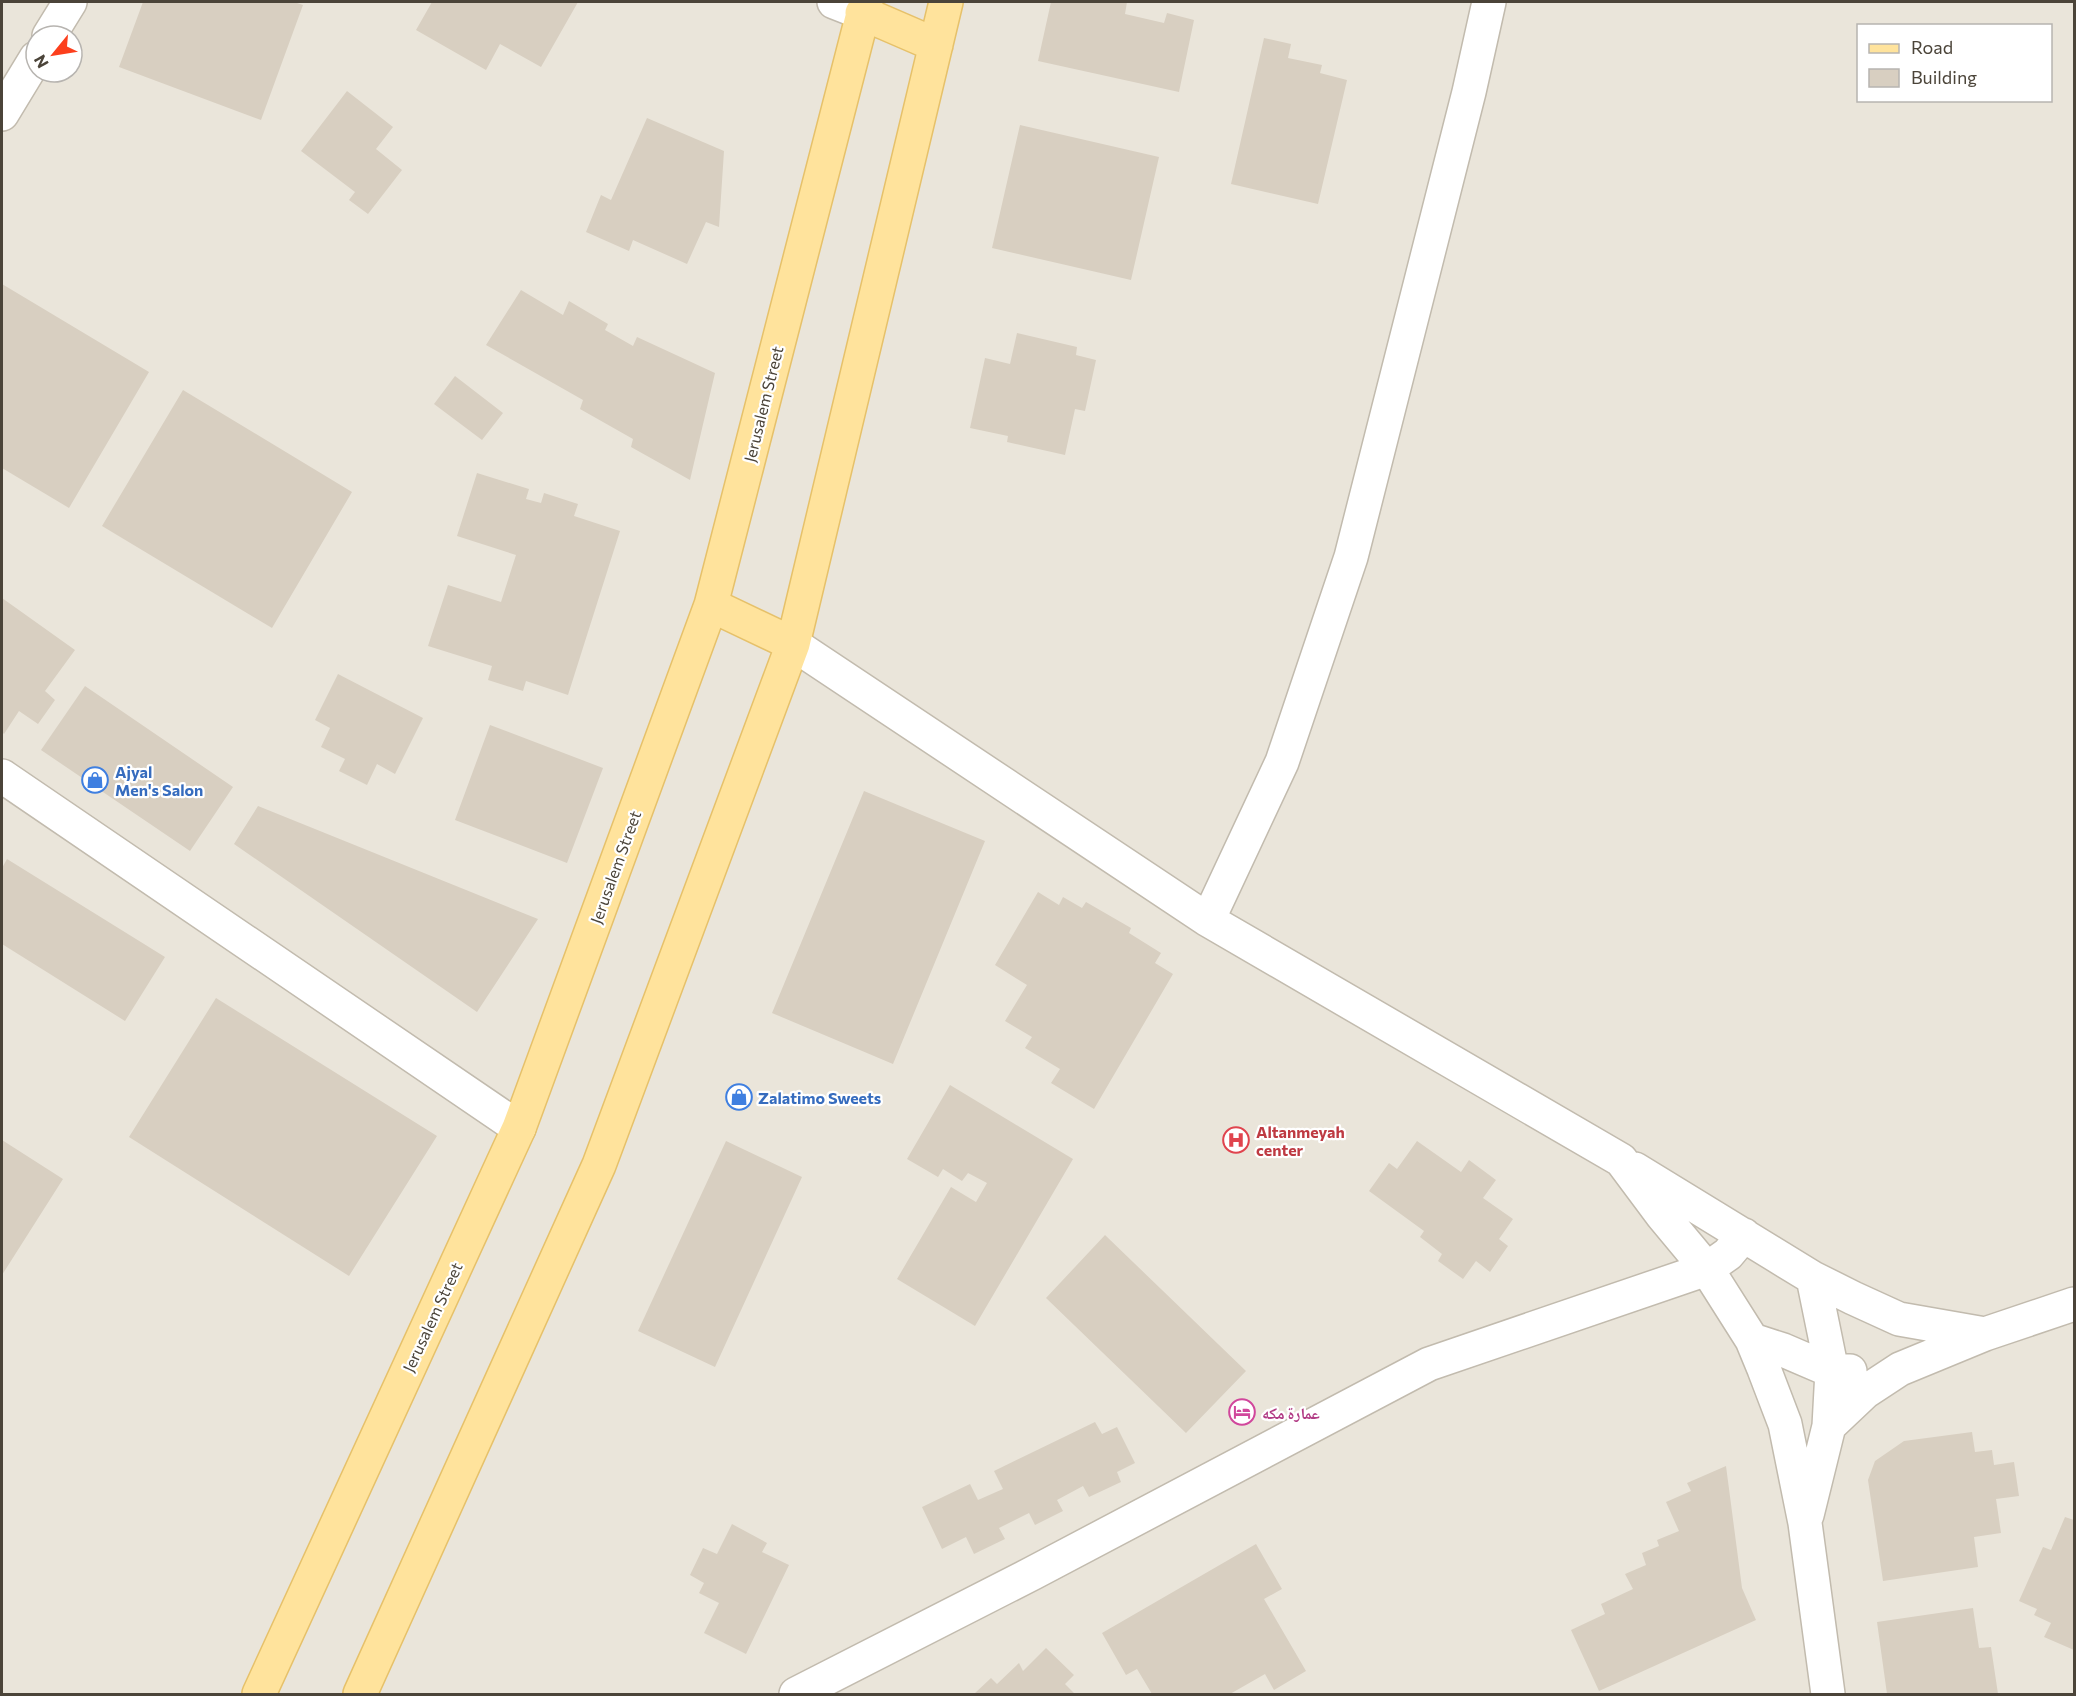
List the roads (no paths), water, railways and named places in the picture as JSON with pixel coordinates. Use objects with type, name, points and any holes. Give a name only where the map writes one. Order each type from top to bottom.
[{"type":"main road","points":[[360,1695],[599,1165],[793,644],[946,2]]},
{"type":"main road","points":[[854,5],[936,45]]},
{"type":"main road","name":"Jerusalem Street","points":[[259,1695],[519,1128],[711,605],[854,5]]},
{"type":"main road","points":[[711,605],[793,644]]},
{"type":"street","points":[[56,24],[70,2]]},
{"type":"street","points":[[1208,920],[1282,762],[1351,557],[1469,92],[1489,2]]},
{"type":"street","points":[[2,114],[24,78]]},
{"type":"street","points":[[793,644],[1208,920],[1621,1160],[1813,1278],[1899,1318],[1985,1334]]},
{"type":"street","points":[[2,776],[519,1128]]},
{"type":"street","points":[[1621,1160],[1662,1215],[1707,1269],[1752,1340],[1785,1424],[1806,1523],[1828,1695]]},
{"type":"street","points":[[796,1695],[1043,1568],[1429,1364],[1707,1269],[1728,1254],[1744,1235]]},
{"type":"street","points":[[1806,1523],[1829,1425],[1832,1371],[1813,1278]]},
{"type":"street","points":[[1829,1425],[1865,1392],[1894,1373],[1985,1334],[2074,1304]]},
{"type":"street","points":[[1752,1340],[1783,1350],[1832,1371],[1894,1373]]},
{"type":"place","name":"Ajyal Men's Salon","points":[[95,780]]},
{"type":"place","name":"Zalatimo Sweets","points":[[739,1097]]},
{"type":"place","name":"Altanmeyah center","points":[[1236,1140]]},
{"type":"place","name":"عمارة مكه","points":[[1242,1412]]}]
